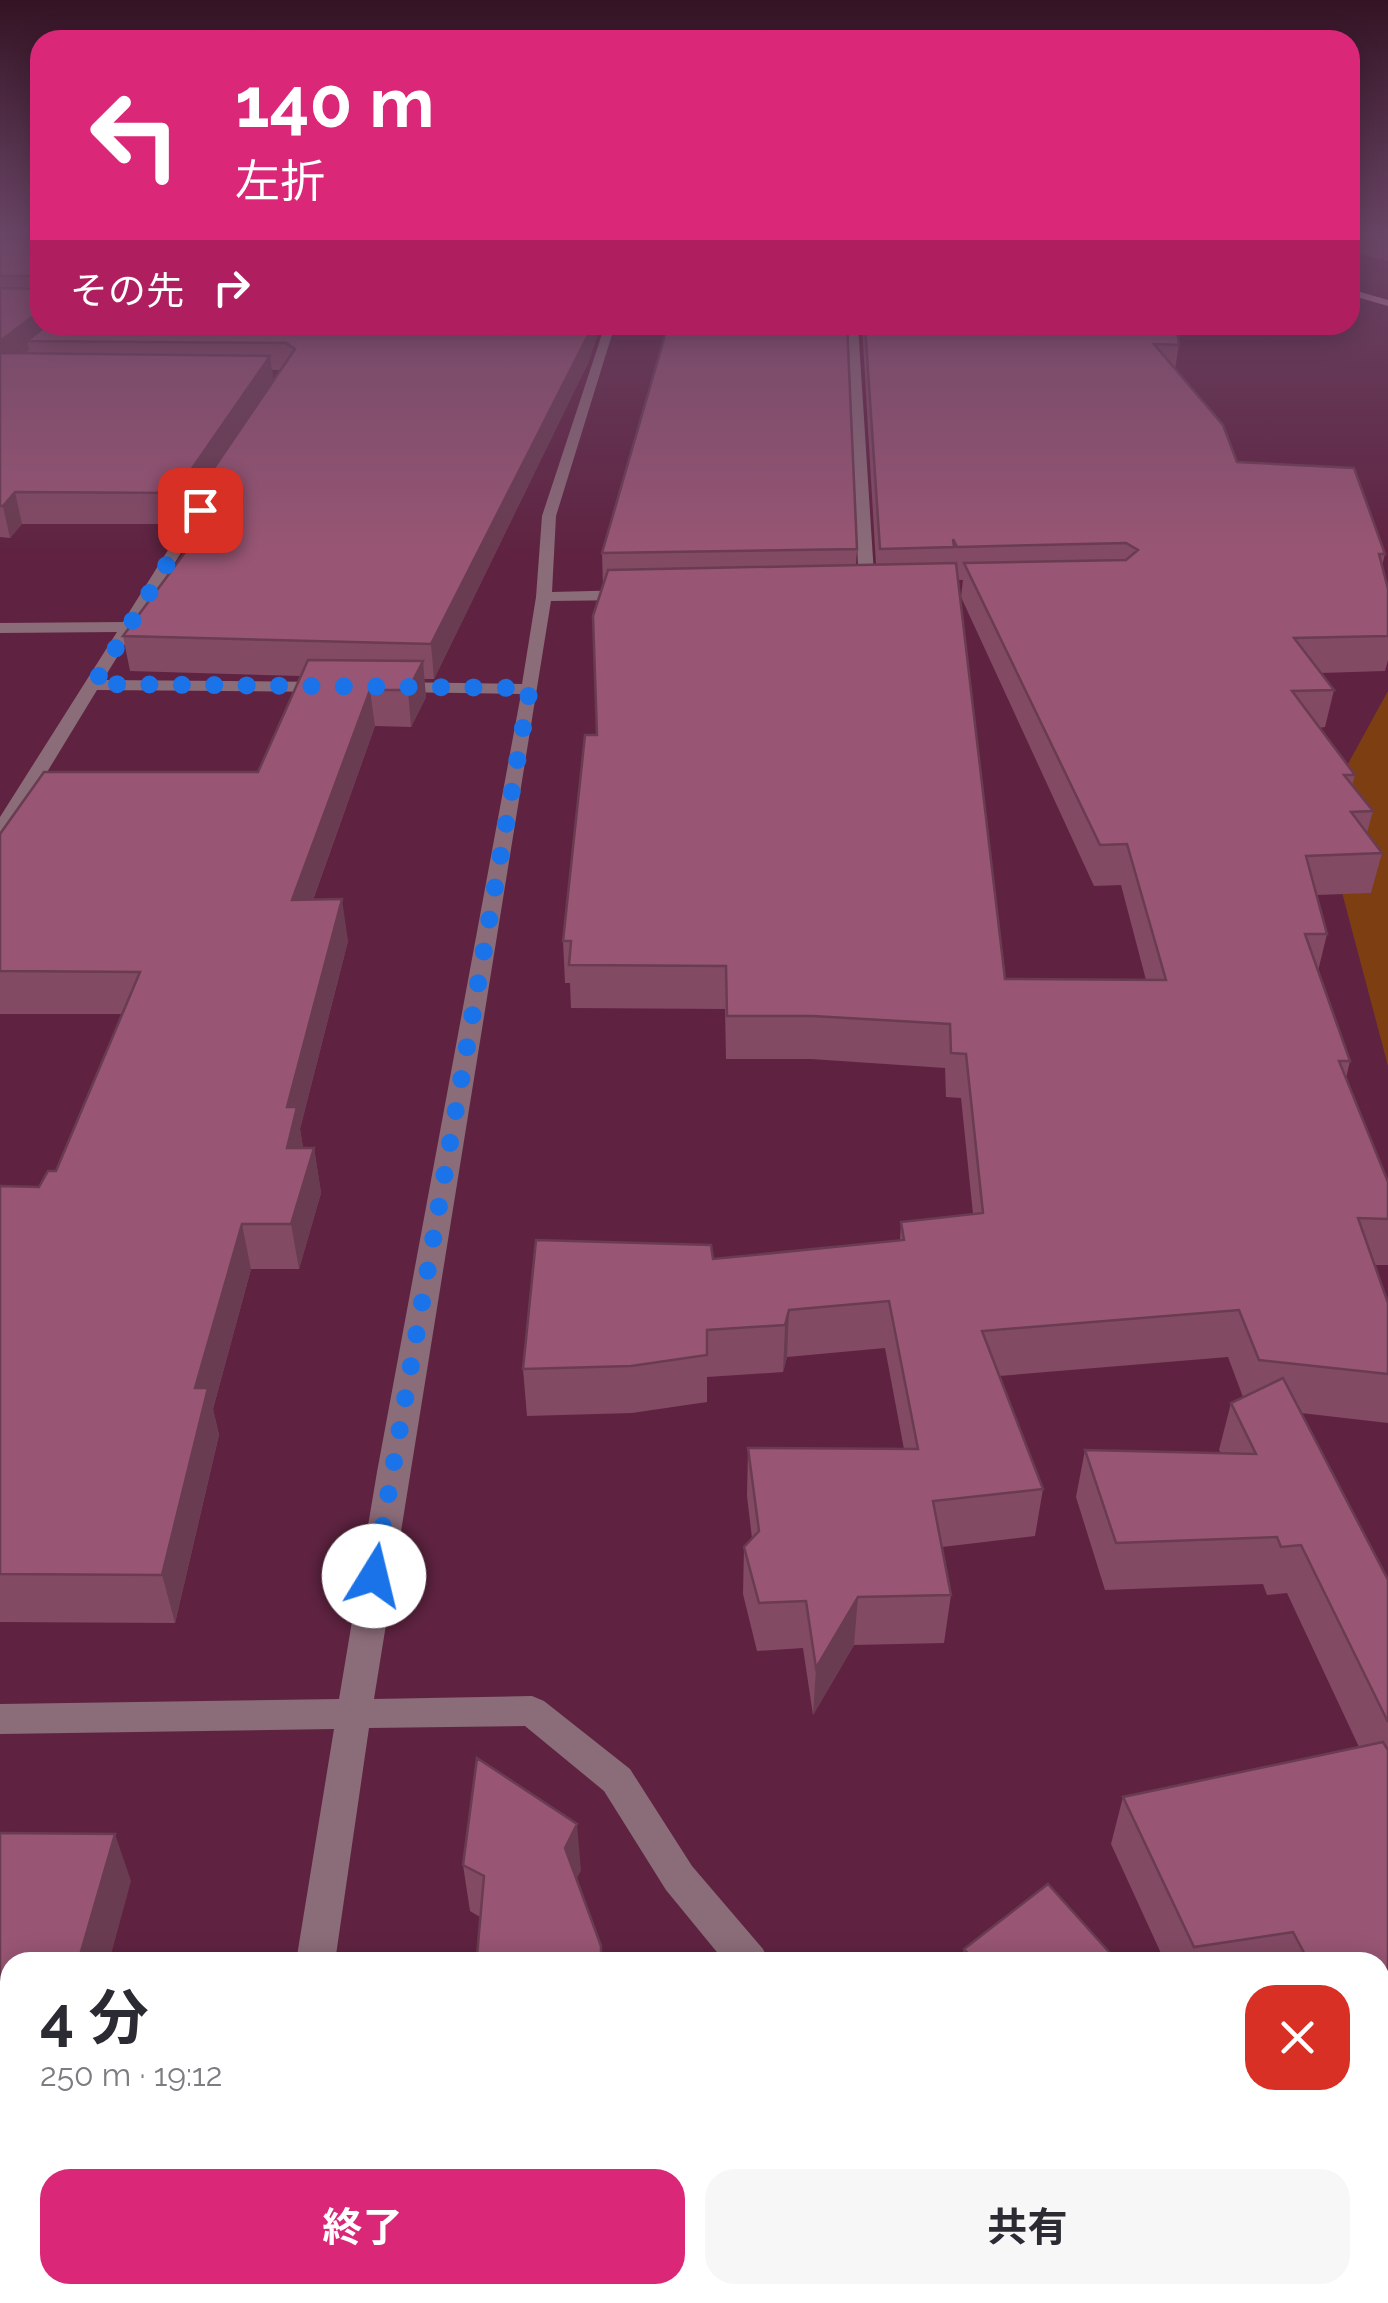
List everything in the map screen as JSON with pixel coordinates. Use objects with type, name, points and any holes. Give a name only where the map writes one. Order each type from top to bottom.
[{"type":"street","points":[[316,1952],[351,1716],[530,688],[544,597],[548,516],[605,340]]},
{"type":"street","points":[[854,340],[866,590]]},
{"type":"street","points":[[0,833],[226,468]]},
{"type":"street","points":[[849,590],[886,590]]},
{"type":"street","points":[[544,597],[641,595]]},
{"type":"street","points":[[0,628],[130,626]]},
{"type":"street","points":[[94,684],[352,687]]},
{"type":"street","points":[[372,687],[530,688]]},
{"type":"street","points":[[0,1718],[532,1711],[617,1780],[678,1878],[741,1952]]},
{"type":"shaded area","points":[[1388,691],[1388,1066],[1321,813]]},
{"type":"building","points":[[585,340],[431,644],[123,636],[229,493],[197,493],[295,349],[286,343],[27,341]]},
{"type":"building","points":[[664,340],[848,340],[857,549],[602,553]]},
{"type":"building","points":[[866,340],[1178,340],[1179,345],[1154,344],[1223,425],[1237,462],[1354,468],[1385,554],[1379,554],[1388,589],[1388,636],[1294,638],[1334,690],[1292,691],[1355,775],[1344,775],[1373,811],[1351,812],[1382,853],[1306,856],[1327,934],[1305,934],[1350,1061],[1339,1061],[1388,1182],[1388,1219],[1358,1218],[1388,1303],[1388,1374],[1259,1360],[1239,1310],[982,1331],[1043,1489],[933,1501],[951,1595],[858,1597],[816,1668],[806,1601],[759,1603],[744,1547],[759,1531],[748,1448],[918,1449],[889,1301],[789,1310],[785,1325],[707,1330],[707,1355],[631,1366],[523,1369],[536,1240],[711,1245],[713,1259],[904,1240],[901,1222],[983,1213],[966,1054],[951,1053],[950,1024],[813,1016],[727,1016],[726,966],[569,965],[571,941],[563,941],[585,735],[597,735],[593,616],[608,570],[956,563],[1005,979],[1166,980],[1127,844],[1100,845],[964,563],[1126,560],[1138,550],[1126,543],[957,547],[953,539],[954,547],[880,549]]},
{"type":"building","points":[[0,353],[270,356],[175,493],[15,492],[0,506]]},
{"type":"building","points":[[308,660],[423,661],[408,690],[370,690],[292,900],[342,899],[287,1107],[297,1107],[287,1148],[314,1148],[291,1224],[242,1224],[195,1388],[208,1388],[162,1575],[0,1574],[0,1186],[39,1187],[48,1171],[56,1171],[140,972],[0,971],[0,834],[44,772],[258,772]]},
{"type":"building","points":[[1283,1378],[1388,1580],[1388,1722],[1301,1545],[1281,1547],[1277,1537],[1116,1543],[1085,1450],[1256,1454],[1231,1403]]},
{"type":"building","points":[[1383,1742],[1388,1750],[1388,1952],[1304,1952],[1293,1932],[1194,1947],[1123,1797]]},
{"type":"building","points":[[477,1758],[577,1824],[565,1848],[601,1952],[477,1952],[484,1876],[463,1865]]},
{"type":"building","points":[[0,1833],[115,1834],[81,1952],[0,1952]]},
{"type":"building","points":[[1048,1884],[1109,1952],[967,1952],[964,1949]]},
{"type":"route","points":[[200,510],[94,684],[530,688],[374,1576]]}]
